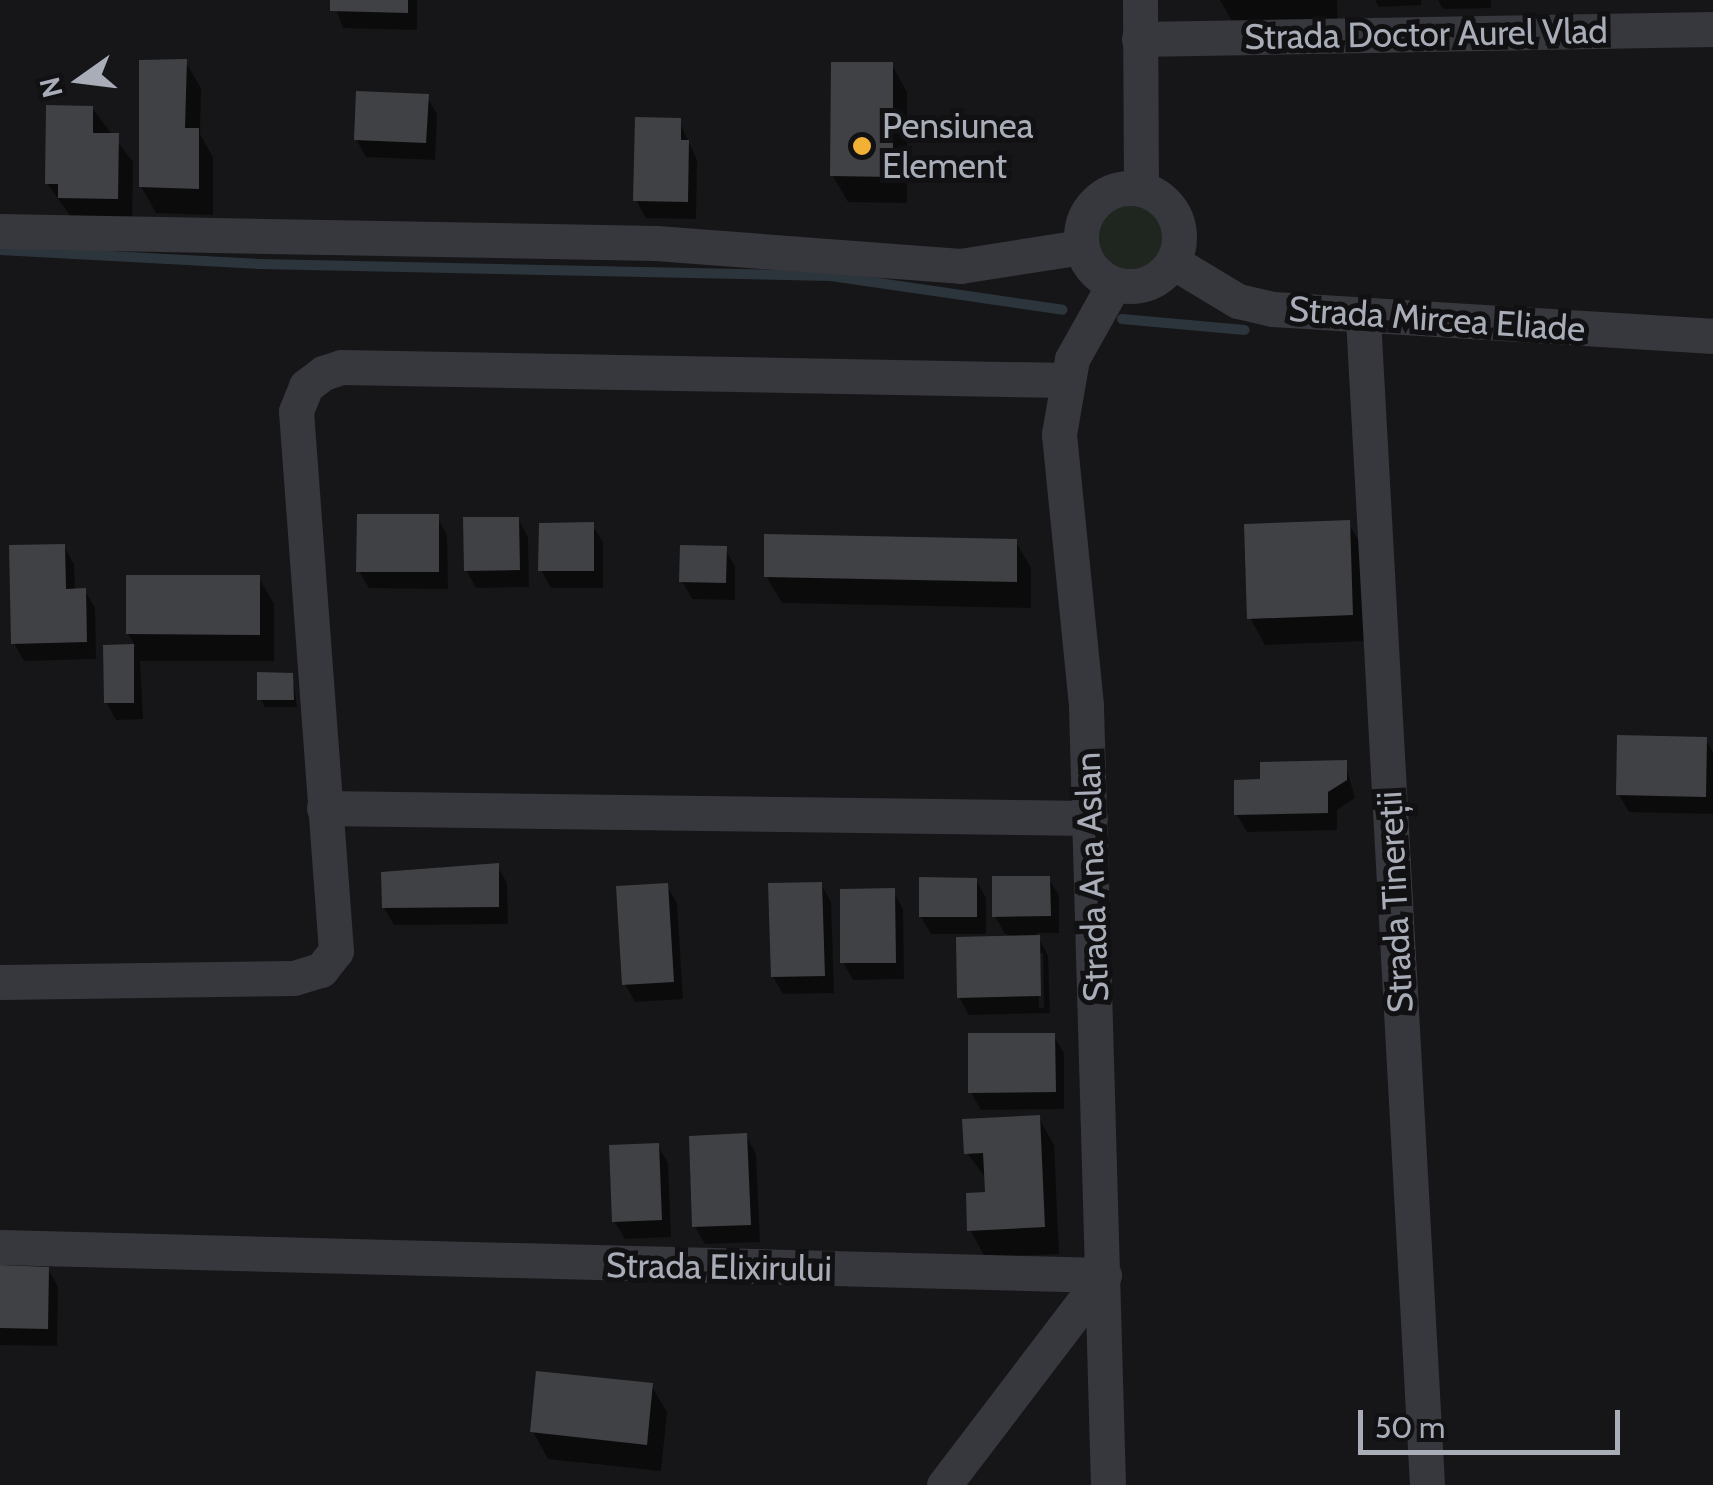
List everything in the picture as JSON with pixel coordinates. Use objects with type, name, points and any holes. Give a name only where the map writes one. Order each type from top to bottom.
[{"type":"street","points":[[1140,0],[1141,188]]},
{"type":"street","name":"Strada Doctor Aurel Vlad","points":[[1140,39],[1713,29]]},
{"type":"street","points":[[1141,188],[1176,218],[1173,262],[1148,284],[1114,284],[1099,276],[1081,247],[1085,215],[1095,201],[1109,192],[1141,188]]},
{"type":"street","points":[[0,231],[656,243],[960,266],[1081,247]]},
{"type":"street","name":"Strada Mircea Eliade","points":[[1173,262],[1238,301],[1363,318],[1713,336]]},
{"type":"street","name":"Strada Ana Aslan","points":[[1108,1485],[1086,705],[1059,434],[1066,380],[1085,330],[1114,284]]},
{"type":"street","name":"Strada Tinereții","points":[[1363,318],[1427,1485]]},
{"type":"street","points":[[0,982],[294,978],[320,970],[336,951],[296,410],[306,386],[322,373],[342,366],[1066,380]]},
{"type":"street","points":[[324,808],[1090,818]]},
{"type":"street","name":"Strada Elixirului","points":[[0,1247],[284,1251],[333,1258],[1104,1275]]},
{"type":"street","points":[[944,1485],[1104,1275]]},
{"type":"shaded area","points":[[1131,203],[1154,213],[1164,236],[1154,259],[1131,269],[1108,259],[1098,236],[1108,213]]},
{"type":"building","points":[[330,0],[408,0],[408,13],[330,11]]},
{"type":"building","points":[[187,59],[185,128],[199,128],[199,189],[139,187],[139,60]]},
{"type":"building","points":[[831,62],[893,62],[893,177],[830,176]]},
{"type":"building","points":[[356,91],[429,94],[426,143],[354,140]]},
{"type":"building","points":[[46,105],[93,106],[93,133],[119,133],[118,199],[58,198],[58,184],[45,184]]},
{"type":"building","points":[[635,117],[681,118],[681,140],[689,140],[688,202],[633,201]]},
{"type":"building","points":[[357,514],[439,514],[439,572],[356,572]]},
{"type":"building","points":[[463,517],[519,517],[520,570],[464,571]]},
{"type":"building","points":[[1350,520],[1353,615],[1247,619],[1244,524]]},
{"type":"building","points":[[594,522],[594,571],[538,571],[539,523]]},
{"type":"building","points":[[764,534],[1017,539],[1017,582],[764,577]]},
{"type":"building","points":[[65,544],[66,589],[86,588],[87,642],[11,644],[9,545]]},
{"type":"building","points":[[680,545],[727,546],[726,583],[679,582]]},
{"type":"building","points":[[126,575],[260,575],[260,635],[126,634]]},
{"type":"building","points":[[134,644],[134,703],[104,703],[103,645]]},
{"type":"building","points":[[257,672],[293,673],[294,700],[257,700]]},
{"type":"building","points":[[1617,735],[1707,737],[1706,797],[1616,795]]},
{"type":"building","points":[[1347,760],[1347,780],[1328,792],[1328,813],[1234,815],[1234,780],[1260,779],[1260,762]]},
{"type":"building","points":[[499,863],[499,907],[382,908],[381,872]]},
{"type":"building","points":[[992,876],[1050,876],[1051,916],[992,917]]},
{"type":"building","points":[[919,877],[977,878],[977,917],[919,917]]},
{"type":"building","points":[[822,882],[825,976],[771,977],[768,883]]},
{"type":"building","points":[[668,883],[674,982],[622,985],[616,886]]},
{"type":"building","points":[[895,888],[896,963],[840,963],[840,889]]},
{"type":"building","points":[[1040,935],[1041,996],[957,998],[956,937]]},
{"type":"building","points":[[968,1033],[1055,1033],[1056,1092],[968,1093]]},
{"type":"building","points":[[1040,1115],[1045,1227],[967,1231],[966,1193],[985,1192],[983,1153],[964,1154],[962,1119]]},
{"type":"building","points":[[747,1133],[751,1225],[692,1227],[689,1136]]},
{"type":"building","points":[[659,1143],[662,1220],[612,1222],[609,1145]]},
{"type":"building","points":[[0,1265],[49,1267],[48,1329],[0,1328]]},
{"type":"building","points":[[536,1371],[653,1383],[647,1445],[530,1432]]},
{"type":"waterway","points":[[0,250],[259,264],[831,276],[1063,310]]},
{"type":"waterway","points":[[1122,319],[1245,330]]},
{"type":"place","name":"Pensiunea Element","points":[[862,146]]}]
